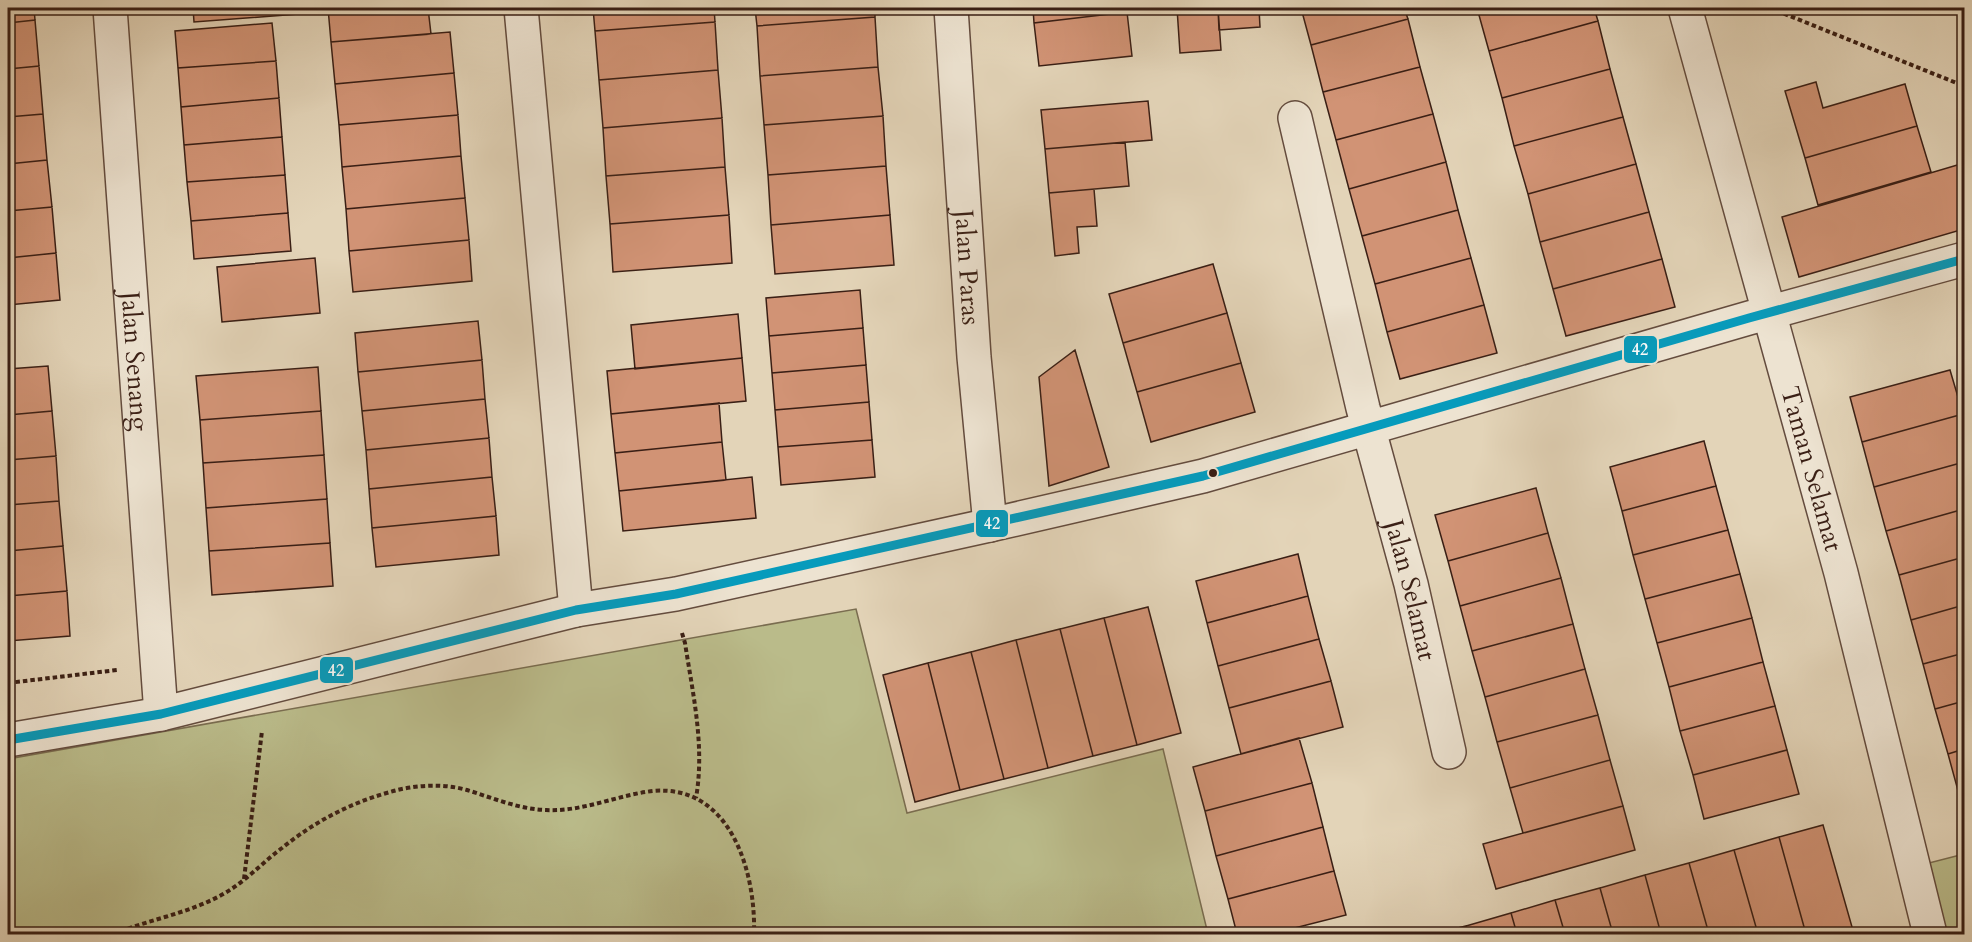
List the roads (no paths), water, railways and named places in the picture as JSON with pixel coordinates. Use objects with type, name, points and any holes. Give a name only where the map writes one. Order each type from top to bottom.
[{"type":"street","name":"Jalan Senang","points":[[110,8],[161,714]]},
{"type":"street","points":[[521,8],[576,610]]},
{"type":"street","name":"Jalan Paras","points":[[951,8],[974,357],[990,525]]},
{"type":"street","name":"Taman Selamat","points":[[1685,8],[1841,573],[1930,934]]},
{"type":"street","name":"Jalan Selamat","points":[[1295,118],[1363,408],[1412,584],[1449,752]]},
{"type":"street","points":[[8,740],[161,714],[576,610],[676,594],[1203,476],[1965,259]]}]
